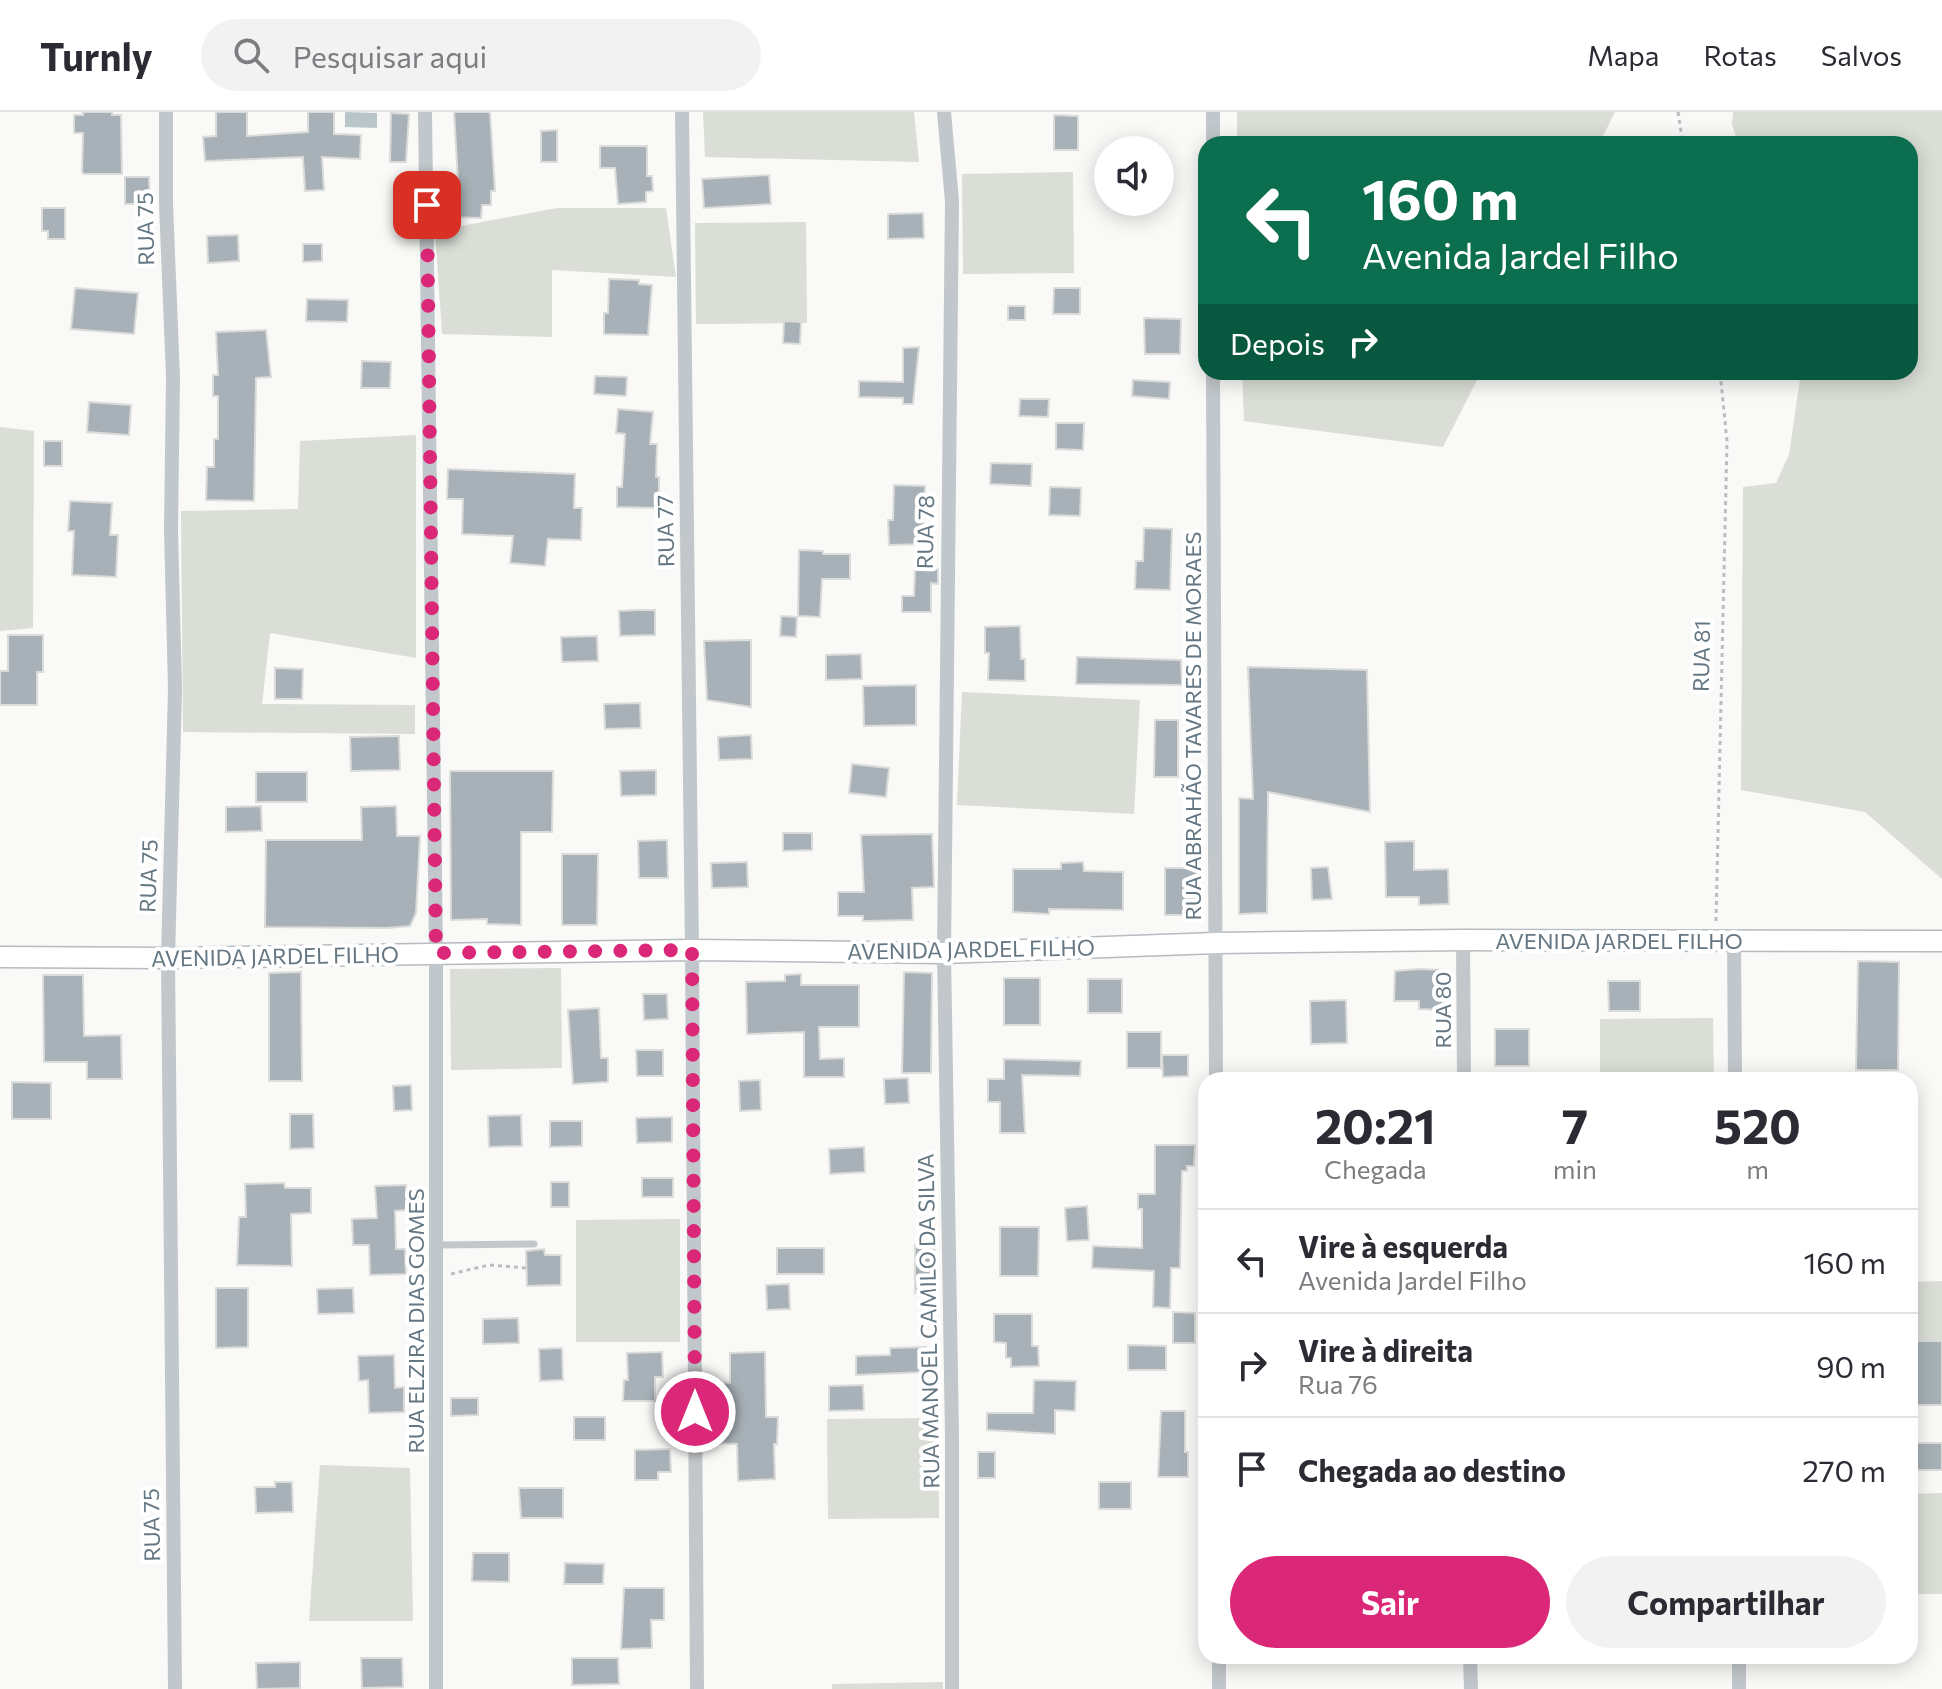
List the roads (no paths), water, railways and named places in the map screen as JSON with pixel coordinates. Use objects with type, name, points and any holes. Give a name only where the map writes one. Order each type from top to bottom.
[{"type":"main road","name":"AVENIDA JARDEL FILHO","points":[[0,957],[168,958],[692,950],[944,953],[1216,943],[1463,940],[1942,941]]},
{"type":"street","name":"RUA 75","points":[[166,112],[166,204],[173,377],[171,530],[175,689],[168,958],[175,1689]]},
{"type":"street","name":"RUA ELZIRA DIAS GOMES","points":[[425,112],[436,953],[436,1689]]},
{"type":"street","name":"RUA 77","points":[[682,112],[697,1689]]},
{"type":"street","name":"RUA 78","points":[[944,112],[952,201],[944,953]]},
{"type":"street","points":[[1213,112],[1213,136]]},
{"type":"street","name":"RUA ABRAHÃO TAVARES DE MORAES","points":[[1213,380],[1216,1072]]},
{"type":"street","name":"RUA 80","points":[[1463,940],[1464,1072]]},
{"type":"street","points":[[1725,940],[1734,1072]]},
{"type":"street","name":"RUA MANOEL CAMILO DA SILVA","points":[[944,953],[952,1436],[952,1689]]},
{"type":"street","points":[[1219,1664],[1219,1689]]},
{"type":"street","points":[[1470,1664],[1471,1689]]},
{"type":"street","points":[[1739,1664],[1739,1689]]},
{"type":"lane","points":[[438,1245],[534,1244]]}]
